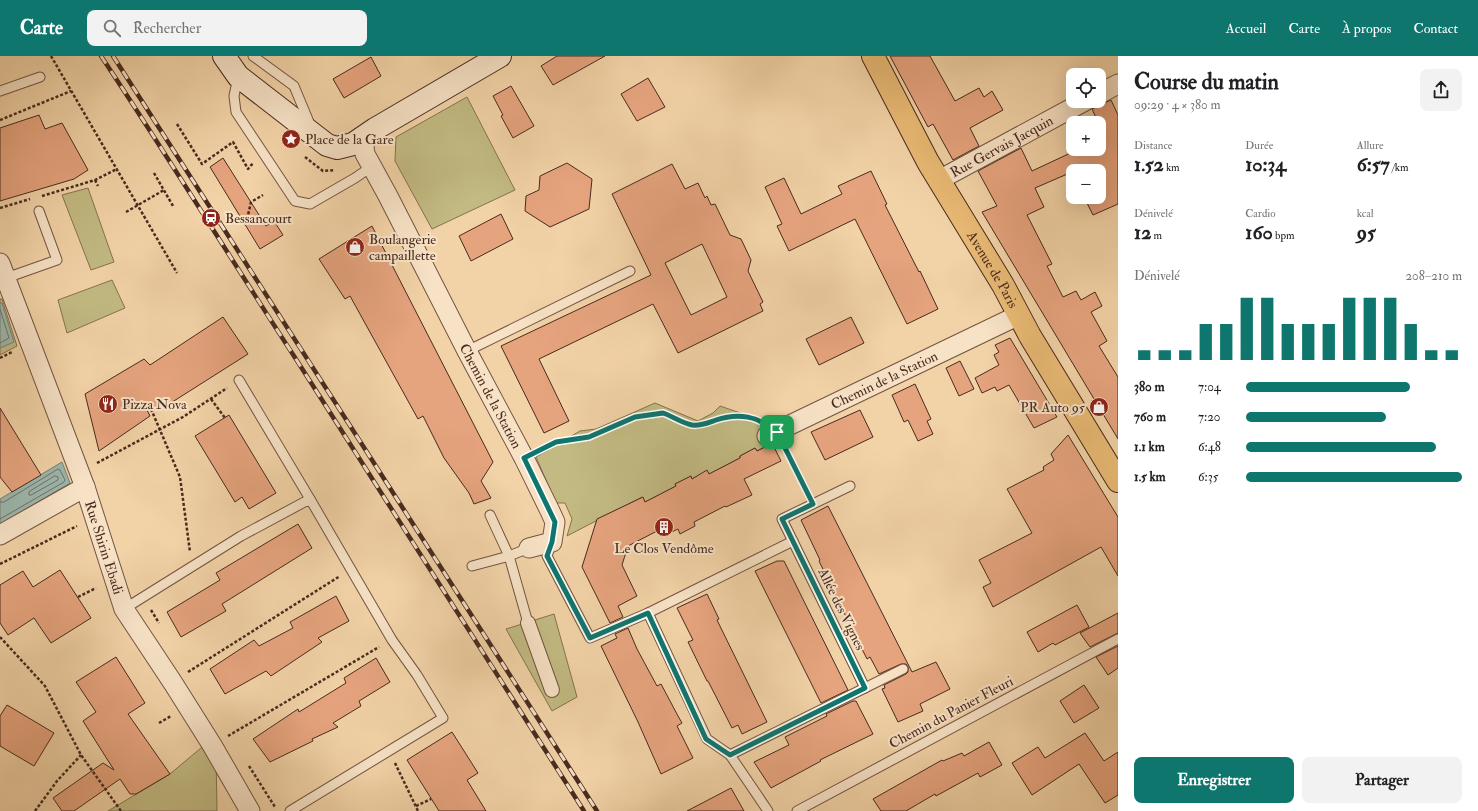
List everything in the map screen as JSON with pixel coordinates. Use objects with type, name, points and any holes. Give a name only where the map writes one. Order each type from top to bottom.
[{"type":"main road","points":[[224,56],[238,76],[309,131],[327,144],[337,148],[353,144],[375,129],[500,56]]},
{"type":"main road","name":"Avenue de Paris","points":[[873,56],[939,180],[1003,285],[1030,336],[1118,481]]},
{"type":"street","points":[[1106,90],[1118,84]]},
{"type":"street","name":"Rue Gervais Jacquin","points":[[939,180],[1073,108]]},
{"type":"street","name":"Chemin de la Station","points":[[366,136],[364,154],[388,196],[467,351],[524,458]]},
{"type":"street","name":"Rue Shirin Ebadi","points":[[3,270],[85,487],[124,609],[212,745],[250,811]]},
{"type":"street","name":"Chemin de la Station","points":[[773,434],[1019,315]]},
{"type":"street","points":[[524,458],[561,519],[552,542],[530,548]]},
{"type":"street","points":[[0,535],[85,487]]},
{"type":"street","points":[[528,623],[552,690]]},
{"type":"lane","points":[[253,56],[294,86],[309,122],[309,131]]},
{"type":"lane","points":[[238,76],[234,96],[236,112],[295,201],[310,204],[371,167]]},
{"type":"lane","points":[[0,91],[40,77]]},
{"type":"lane","points":[[3,270],[57,260],[39,211]]},
{"type":"lane","points":[[467,351],[630,271]]},
{"type":"lane","points":[[239,380],[392,640],[443,718],[390,752],[290,811]]},
{"type":"lane","name":"Allée des Vignes","points":[[850,486],[782,519],[865,688]]},
{"type":"lane","points":[[124,609],[241,536],[310,499]]},
{"type":"lane","points":[[490,515],[509,556],[528,623]]},
{"type":"lane","points":[[552,542],[547,556],[590,638],[648,613],[793,541]]},
{"type":"lane","points":[[472,566],[509,556],[530,548]]},
{"type":"lane","points":[[648,613],[706,739],[730,755],[768,811]]},
{"type":"lane","name":"Chemin du Panier Fleuri","points":[[797,811],[1118,639]]},
{"type":"lane","points":[[730,755],[903,669]]},
{"type":"path","points":[[51,56],[177,273]]},
{"type":"path","points":[[0,120],[71,90]]},
{"type":"path","points":[[177,124],[202,164],[233,142],[248,169]]},
{"type":"path","points":[[0,208],[95,180],[117,169]]},
{"type":"path","points":[[154,173],[173,206]]},
{"type":"path","points":[[95,180],[98,186]]},
{"type":"path","points":[[126,212],[164,190]]},
{"type":"path","points":[[246,224],[251,202],[263,195]]},
{"type":"path","points":[[92,466],[184,417],[239,380]]},
{"type":"path","points":[[211,399],[225,418]]},
{"type":"path","points":[[151,409],[180,477],[192,567]]},
{"type":"path","name":"Chemin de la Station","points":[[524,458],[556,442],[589,437],[635,417],[651,414],[663,413],[692,425],[704,425],[731,416],[754,418],[769,426],[773,434]]},
{"type":"path","points":[[773,434],[813,504]]},
{"type":"path","points":[[0,564],[95,517]]},
{"type":"path","points":[[173,683],[350,570]]},
{"type":"path","points":[[0,637],[45,686],[81,755],[121,811]]},
{"type":"path","points":[[212,745],[392,640]]},
{"type":"path","points":[[390,752],[418,811]]},
{"type":"path","points":[[35,811],[57,782],[81,755]]},
{"type":"path","points":[[416,806],[431,799]]},
{"type":"shaded area","points":[[467,97],[515,190],[432,229],[395,161],[396,137]]},
{"type":"shaded area","points":[[88,188],[114,262],[91,270],[62,195]]},
{"type":"shaded area","points":[[112,280],[125,308],[67,333],[58,300]]},
{"type":"shaded area","points":[[0,299],[2,299],[17,346],[0,355]]},
{"type":"shaded area","points":[[655,403],[698,421],[713,413],[720,406],[755,418],[772,443],[757,451],[755,448],[740,456],[740,458],[709,474],[707,471],[692,479],[691,476],[675,484],[676,486],[645,502],[642,497],[567,536],[572,519],[565,503],[556,503],[536,457],[580,431],[596,429]]},
{"type":"shaded area","points":[[554,614],[577,697],[552,711],[506,629]]},
{"type":"shaded area","points":[[207,743],[216,753],[217,811],[108,811],[170,774]]},
{"type":"water","points":[[0,303],[2,303],[14,342],[0,348]]},
{"type":"water","points":[[62,462],[70,483],[0,524],[0,499]]},
{"type":"building","points":[[557,56],[605,56],[553,85],[541,66]]},
{"type":"building","points":[[890,56],[930,56],[955,101],[979,88],[984,97],[992,91],[1003,110],[970,128],[979,146],[953,160],[933,124],[928,127]]},
{"type":"building","points":[[371,57],[381,76],[344,98],[333,79]]},
{"type":"building","points":[[648,78],[665,107],[637,121],[621,94]]},
{"type":"building","points":[[511,86],[534,126],[513,138],[501,116],[503,115],[493,96]]},
{"type":"building","points":[[1111,100],[1118,115],[1118,204],[1093,215],[1088,204],[1106,204],[1106,164],[1066,164],[1066,175],[1035,188],[1044,207],[1027,215],[1052,264],[1047,266],[1063,297],[1076,291],[1081,300],[1095,292],[1102,306],[1091,312],[1107,341],[1099,346],[1118,377],[1118,439],[982,212],[997,206],[978,171],[1021,148],[1032,171],[1066,155],[1106,156],[1106,116],[1095,116],[1092,109],[1106,108],[1106,102]]},
{"type":"building","points":[[39,115],[45,129],[62,123],[88,170],[74,179],[0,201],[0,128]]},
{"type":"building","points":[[223,158],[266,226],[274,221],[283,235],[260,249],[210,167]]},
{"type":"building","points":[[567,163],[592,179],[589,209],[550,227],[525,211],[526,196],[539,190],[540,176]]},
{"type":"building","points":[[672,164],[685,189],[698,183],[705,198],[707,196],[711,205],[715,204],[730,235],[741,239],[751,260],[748,271],[763,302],[760,304],[763,311],[678,353],[653,304],[539,359],[569,421],[544,433],[501,346],[651,275],[612,194]],"holes":[[[702,244],[727,297],[691,315],[665,263]]]},
{"type":"building","points":[[871,171],[887,204],[885,205],[919,272],[920,271],[938,309],[907,324],[855,219],[789,251],[777,226],[782,224],[765,187],[784,178],[801,214],[842,194],[838,186]]},
{"type":"building","points":[[501,214],[513,239],[471,261],[459,236]]},
{"type":"building","points":[[372,226],[493,462],[481,481],[491,498],[474,504],[469,493],[444,458],[423,416],[418,419],[350,296],[345,299],[319,259]]},
{"type":"building","points":[[223,317],[248,354],[166,406],[147,410],[150,416],[99,451],[85,394],[144,359],[150,365]]},
{"type":"building","points":[[851,317],[864,343],[819,365],[806,339]]},
{"type":"building","points":[[1010,338],[1057,417],[1034,428],[1009,385],[997,391],[995,387],[982,393],[975,378],[999,365],[994,355],[999,352],[995,345]]},
{"type":"building","points":[[960,361],[974,389],[959,396],[946,368]]},
{"type":"building","points":[[915,384],[931,419],[927,421],[933,434],[918,441],[908,420],[904,422],[892,395]]},
{"type":"building","points":[[0,408],[41,475],[12,492],[0,477]]},
{"type":"building","points":[[860,410],[873,437],[825,460],[811,432]]},
{"type":"building","points":[[229,415],[276,493],[249,509],[242,497],[235,502],[195,436]]},
{"type":"building","points":[[1068,435],[1118,517],[1118,576],[1101,547],[993,607],[983,587],[991,583],[979,560],[1032,533],[1007,489],[1044,470],[1043,467],[1054,460],[1051,454]]},
{"type":"building","name":"Le Clos Vendôme","points":[[773,445],[781,461],[744,479],[752,495],[726,507],[725,506],[694,522],[695,526],[680,534],[678,529],[663,536],[659,530],[628,546],[622,565],[637,596],[618,606],[623,617],[610,623],[582,567],[597,519],[643,497],[645,502],[676,486],[675,484],[691,476],[692,479],[707,470],[709,474],[740,458],[740,456],[755,448],[757,451]]},
{"type":"building","points":[[828,506],[912,672],[936,662],[950,689],[920,704],[923,711],[898,722],[882,689],[885,688],[884,685],[906,674],[908,672],[908,667],[906,664],[901,664],[879,674],[870,657],[867,659],[819,561],[820,560],[801,520]]},
{"type":"building","points":[[298,524],[312,548],[222,604],[226,611],[181,637],[167,612],[220,580],[216,573]]},
{"type":"building","points":[[777,561],[784,561],[848,690],[821,703],[755,571]]},
{"type":"building","points":[[60,570],[91,618],[51,643],[34,618],[8,635],[0,623],[0,585],[23,571],[33,587]]},
{"type":"building","points":[[707,594],[719,619],[717,620],[767,722],[742,734],[738,725],[732,728],[707,681],[688,642],[693,640],[677,608]]},
{"type":"building","points":[[336,596],[349,621],[318,638],[322,642],[271,676],[266,671],[225,694],[210,669],[254,640],[259,646],[293,628],[290,622]]},
{"type":"building","points":[[1077,605],[1089,627],[1055,645],[1053,643],[1038,652],[1027,632]]},
{"type":"building","points":[[1118,613],[1118,633],[1090,647],[1080,633]]},
{"type":"building","points":[[628,628],[637,649],[657,686],[661,684],[682,723],[677,726],[693,758],[661,774],[638,722],[601,646],[617,638],[615,634]]},
{"type":"building","points":[[1118,646],[1118,668],[1108,675],[1096,657]]},
{"type":"building","points":[[116,657],[145,703],[128,714],[170,774],[136,794],[130,794],[120,779],[74,811],[62,811],[53,798],[103,763],[114,770],[83,721],[96,712],[76,682]]},
{"type":"building","points":[[376,658],[390,682],[359,701],[361,706],[333,723],[338,727],[312,739],[313,741],[270,762],[253,739],[298,709],[299,712],[346,683],[344,678]]},
{"type":"building","points":[[1084,685],[1099,708],[1074,723],[1060,701]]},
{"type":"building","points":[[853,701],[856,701],[873,734],[820,760],[821,761],[771,788],[754,762],[789,745],[785,737]]},
{"type":"building","points":[[7,705],[54,733],[34,766],[0,746],[0,716]]},
{"type":"building","points":[[452,732],[478,773],[467,780],[486,811],[439,811],[407,760]]},
{"type":"building","points":[[1085,733],[1104,761],[1118,752],[1118,795],[1105,803],[1079,764],[1032,795],[1012,763],[1038,747],[1045,758]]},
{"type":"building","points":[[989,742],[1002,765],[980,777],[978,773],[936,796],[935,794],[906,811],[881,811],[873,799],[942,760],[943,761],[962,753],[964,756]]},
{"type":"building","points":[[731,788],[744,811],[687,811]]},
{"type":"railway","points":[[101,56],[584,811]]},
{"type":"railway","points":[[113,56],[597,811]]},
{"type":"place","name":"Place de la Gare","points":[[291,139]]},
{"type":"place","name":"Bessancourt","points":[[211,218]]},
{"type":"place","name":"Boulangerie campaillette","points":[[355,247]]},
{"type":"place","name":"Pizza Nova","points":[[108,404]]},
{"type":"place","name":"PR Auto 95","points":[[1099,407]]},
{"type":"place","name":"Le Clos Vendôme","points":[[664,527]]},
{"type":"route","points":[[663,413],[692,425],[704,425],[731,416],[754,418],[769,426],[775,433],[777,432],[813,504],[782,519],[865,688],[730,755],[706,739],[648,613],[590,638],[547,556],[552,542],[555,522],[524,458],[556,442],[589,437],[635,417],[651,414],[663,413]]}]
